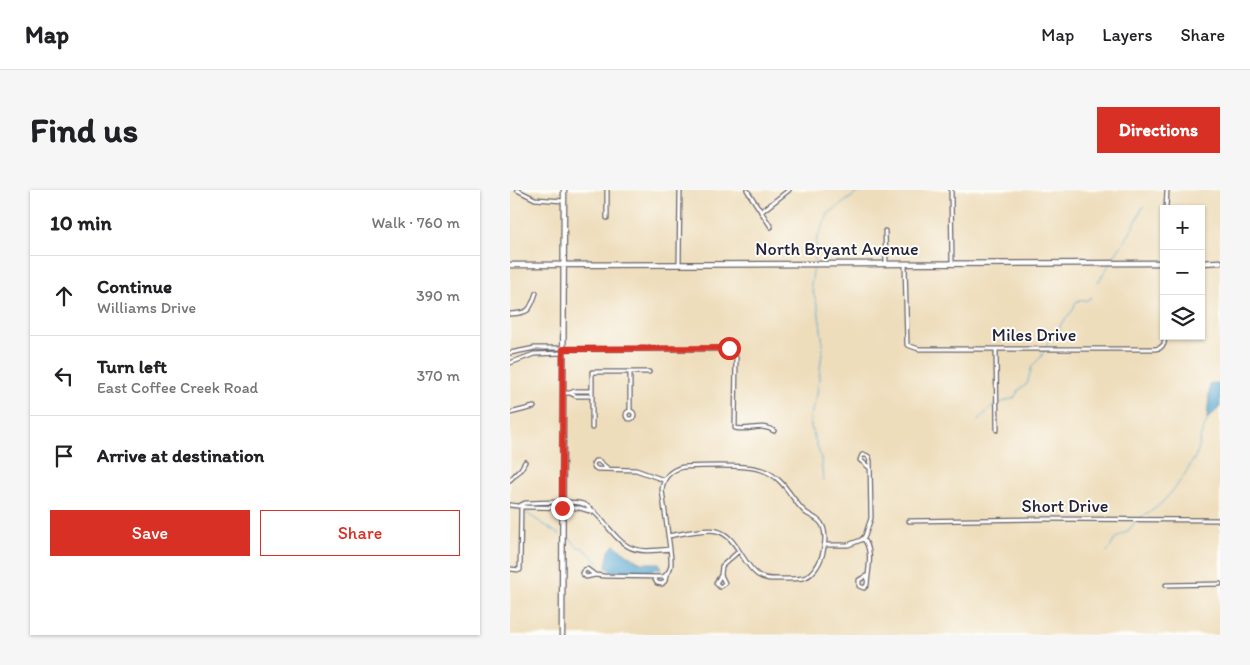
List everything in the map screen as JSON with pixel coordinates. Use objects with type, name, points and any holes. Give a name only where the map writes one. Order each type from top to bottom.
[{"type":"street","points":[[517,190],[535,199],[564,200]]},
{"type":"street","points":[[562,635],[564,190]]},
{"type":"street","points":[[607,190],[607,218]]},
{"type":"street","points":[[679,264],[680,190]]},
{"type":"street","points":[[747,190],[770,227]]},
{"type":"street","points":[[761,212],[789,190]]},
{"type":"street","points":[[951,190],[952,262]]},
{"type":"street","points":[[1166,205],[1167,190]]},
{"type":"street","points":[[885,231],[886,262]]},
{"type":"street","name":"Miles Drive","points":[[905,262],[906,346],[919,349],[1156,348],[1162,347],[1164,340]]},
{"type":"street","points":[[1205,263],[1220,262]]},
{"type":"street","name":"North Bryant Avenue","points":[[510,264],[1160,263]]},
{"type":"street","points":[[510,314],[527,312],[536,293]]},
{"type":"street","points":[[510,353],[535,348],[563,350],[732,349],[736,358],[735,428],[741,430],[763,426],[774,431]]},
{"type":"street","points":[[996,348],[997,430]]},
{"type":"street","points":[[510,363],[537,353],[563,350]]},
{"type":"street","points":[[522,351],[525,357]]},
{"type":"street","points":[[592,428],[592,372],[649,372]]},
{"type":"street","points":[[630,372],[630,410]]},
{"type":"street","points":[[563,393],[592,390]]},
{"type":"street","points":[[570,393],[576,396],[592,396]]},
{"type":"street","points":[[510,414],[534,407]]},
{"type":"street","points":[[510,480],[525,462]]},
{"type":"street","points":[[654,577],[657,583],[662,584],[665,581],[671,564],[662,490],[664,480],[672,471],[683,467],[748,467],[764,470],[784,484],[806,513],[820,522],[824,528],[824,545],[822,558],[815,570],[804,578],[763,578],[753,571],[726,535],[717,531],[708,530],[668,536]]},
{"type":"street","points":[[608,468],[636,470],[664,480]]},
{"type":"street","points":[[824,545],[848,545],[863,538],[868,530],[870,518],[870,468]]},
{"type":"street","points":[[510,505],[525,503],[562,505],[581,503],[589,507],[618,539],[629,548],[645,552],[670,549]]},
{"type":"street","points":[[510,569],[520,570],[521,505]]},
{"type":"street","name":"Short Drive","points":[[909,521],[1040,519],[1220,520]]},
{"type":"street","points":[[863,538],[868,543],[870,550],[868,574]]},
{"type":"street","points":[[720,574],[722,566],[739,551]]},
{"type":"street","points":[[595,574],[666,576]]},
{"type":"street","points":[[1166,585],[1220,584]]},
{"type":"water","points":[[1210,384],[1220,385],[1220,407],[1207,419]]},
{"type":"water","points":[[614,545],[637,561],[659,563],[662,568],[643,572],[612,572],[606,567],[609,551]]},
{"type":"waterway","points":[[814,262],[817,239],[828,214],[861,190]]},
{"type":"waterway","points":[[1111,261],[1130,233],[1143,207]]},
{"type":"waterway","points":[[1098,282],[1109,265]]},
{"type":"waterway","points":[[814,266],[811,285],[818,308],[823,344],[817,394],[810,418],[821,458],[823,480]]},
{"type":"waterway","points":[[978,420],[994,405],[1014,398],[1019,390],[1027,384],[1032,366],[1041,357],[1048,342],[1058,334],[1061,324],[1073,310],[1075,303],[1088,300],[1091,297]]},
{"type":"waterway","points":[[1140,518],[1157,507],[1173,491],[1186,473],[1197,453],[1201,434],[1208,418]]},
{"type":"waterway","points":[[510,508],[520,509],[560,535]]},
{"type":"waterway","points":[[1107,552],[1116,538],[1128,531],[1137,520]]},
{"type":"waterway","points":[[564,537],[572,540],[577,547],[583,548],[600,564]]},
{"type":"route","points":[[562,508],[563,349],[729,348]]}]
